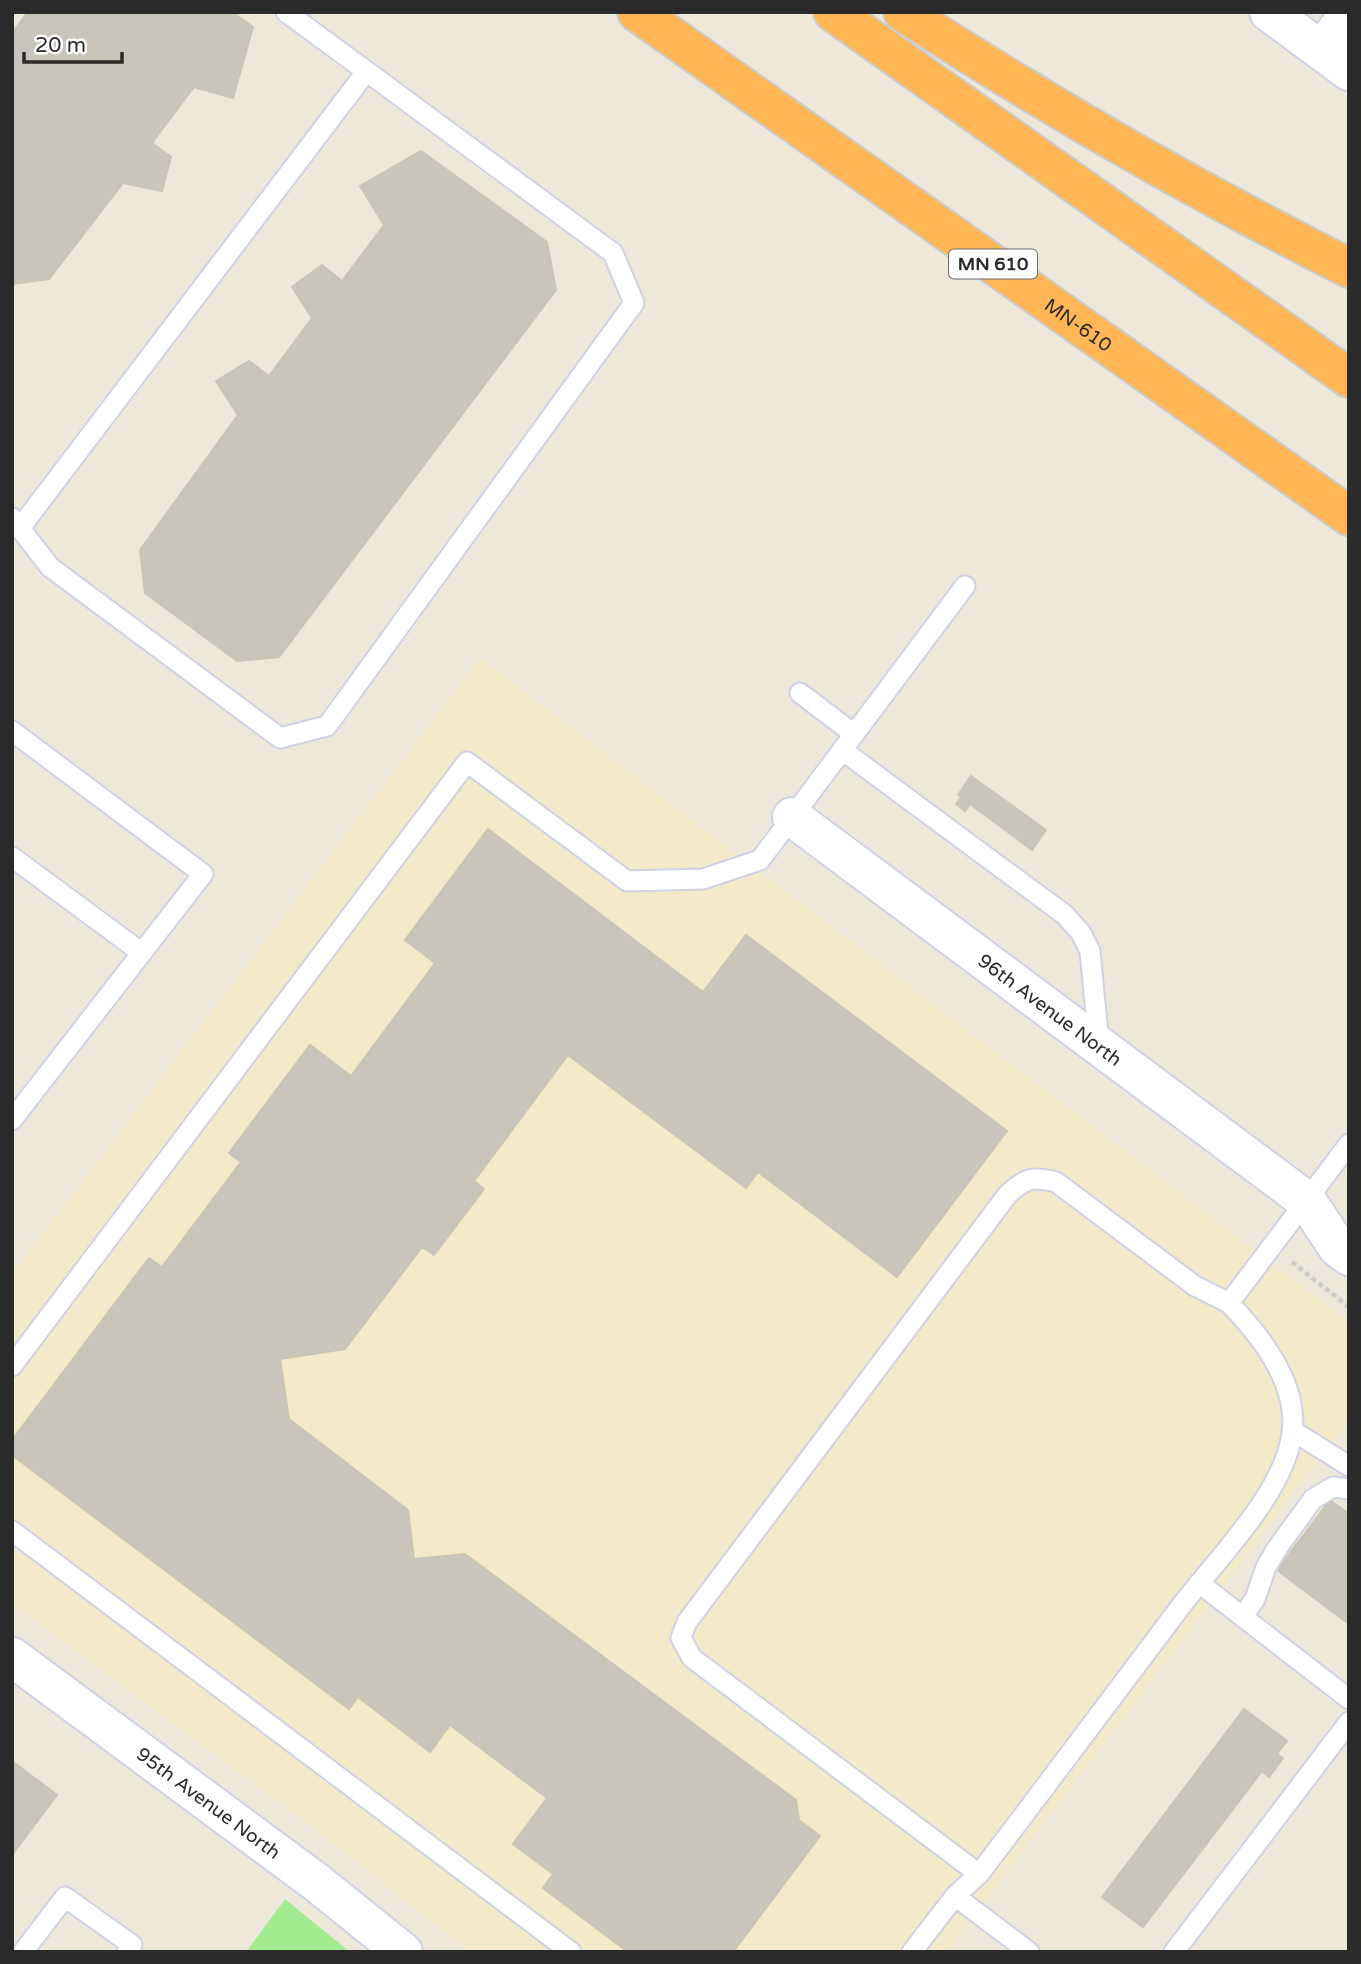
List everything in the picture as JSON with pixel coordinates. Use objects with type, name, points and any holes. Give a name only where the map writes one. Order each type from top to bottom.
[{"type":"highway","name":"MN-610","points":[[637,12],[1349,516]]},
{"type":"highway","points":[[833,12],[1349,378]]},
{"type":"highway","points":[[903,12],[958,48],[1134,152],[1349,268]]},
{"type":"street","points":[[1269,12],[1335,61],[1349,13]]},
{"type":"street","name":"96th Avenue North","points":[[792,817],[1307,1201],[1338,1248],[1349,1256]]},
{"type":"street","name":"96th Avenue North","points":[[1307,1201],[1349,1213]]},
{"type":"street","name":"95th Avenue North","points":[[12,1657],[316,1881],[403,1952]]},
{"type":"lane","points":[[286,12],[613,253],[634,303],[327,726],[280,738],[50,567],[16,523],[366,72]]},
{"type":"lane","points":[[12,1366],[467,762],[626,881],[703,879],[760,860],[965,586]]},
{"type":"lane","points":[[800,692],[848,742],[1065,915],[1081,933],[1090,951],[1100,1046]]},
{"type":"lane","points":[[12,731],[202,874],[12,1120]]},
{"type":"lane","points":[[12,857],[142,953]]},
{"type":"lane","points":[[1229,1303],[1349,1144]]},
{"type":"lane","points":[[912,1952],[955,1896],[979,1874],[1255,1513],[1287,1457],[1293,1431],[1292,1401],[1276,1366],[1254,1329],[1229,1303],[1195,1286],[1056,1182],[1037,1177],[1023,1181],[1007,1194],[687,1622],[681,1638],[692,1658],[979,1874]]},
{"type":"lane","points":[[1293,1431],[1349,1466]]},
{"type":"lane","points":[[1243,1616],[1255,1599],[1266,1567],[1313,1499],[1333,1488],[1349,1489]]},
{"type":"lane","points":[[12,1531],[571,1952]]},
{"type":"lane","points":[[1199,1583],[1349,1699]]},
{"type":"lane","points":[[1174,1952],[1349,1722]]},
{"type":"lane","points":[[955,1896],[1029,1952]]},
{"type":"lane","points":[[23,1952],[65,1897],[132,1945],[127,1952]]},
{"type":"path","points":[[1272,1247],[1349,1307]]},
{"type":"shaded area","points":[[480,658],[1349,1322],[1349,1420],[947,1952],[469,1952],[297,1815],[12,1604],[12,1274]]},
{"type":"green space","points":[[285,1899],[350,1952],[246,1952]]},
{"type":"building","points":[[28,12],[232,12],[253,27],[233,98],[194,87],[152,143],[171,157],[162,191],[123,183],[49,279],[12,284],[12,33]]},
{"type":"building","points":[[421,151],[547,242],[556,290],[279,657],[237,661],[145,593],[140,550],[238,415],[216,381],[249,361],[269,376],[312,318],[292,287],[322,265],[342,281],[384,225],[360,186]]},
{"type":"building","points":[[971,776],[1046,830],[1032,850],[970,804],[965,811],[956,804],[961,797],[958,795]]},
{"type":"building","points":[[488,829],[703,992],[746,935],[1007,1131],[897,1277],[758,1172],[746,1188],[568,1055],[474,1181],[484,1189],[434,1255],[422,1247],[345,1349],[280,1359],[289,1419],[408,1510],[414,1559],[465,1554],[796,1800],[799,1820],[820,1836],[733,1952],[628,1952],[543,1888],[553,1874],[513,1844],[547,1798],[450,1725],[430,1752],[358,1697],[349,1709],[12,1455],[12,1440],[149,1258],[162,1267],[241,1162],[229,1153],[310,1045],[351,1076],[435,963],[405,940]]},
{"type":"building","points":[[1330,1500],[1349,1514],[1349,1624],[1277,1570]]},
{"type":"building","points":[[1244,1709],[1287,1741],[1277,1754],[1283,1758],[1269,1777],[1262,1771],[1143,1927],[1102,1897]]},
{"type":"building","points":[[12,1761],[57,1795],[12,1855]]}]
